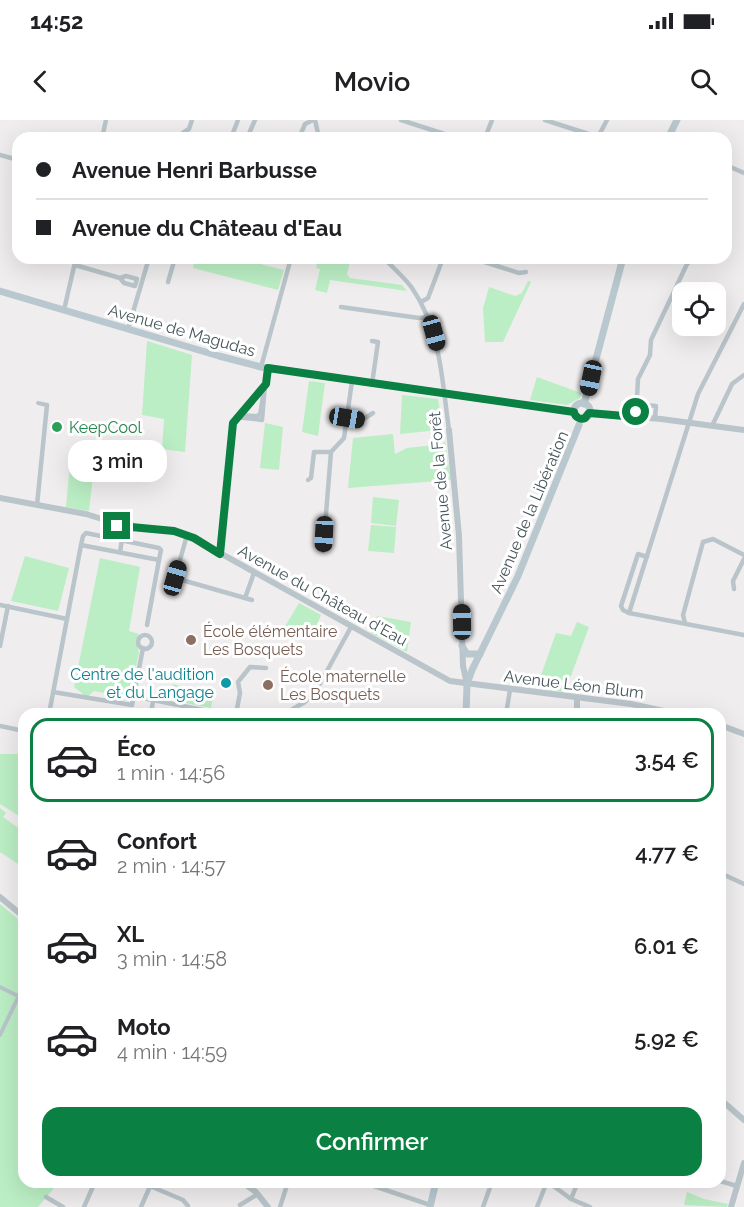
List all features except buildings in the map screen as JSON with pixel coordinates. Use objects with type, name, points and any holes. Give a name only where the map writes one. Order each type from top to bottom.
[{"type":"main road","points":[[589,413],[588,407],[584,404],[621,264]]},
{"type":"main road","name":"Avenue de Magudas","points":[[0,291],[264,367],[574,412]]},
{"type":"main road","name":"Avenue de la Libération","points":[[580,422],[574,412],[577,405],[584,404]]},
{"type":"main road","name":"Avenue de la Libération","points":[[466,708],[467,684],[518,576],[580,422],[589,413]]},
{"type":"main road","points":[[462,646],[467,654],[480,654]]},
{"type":"main road","points":[[430,1206],[434,1188]]},
{"type":"street","points":[[184,132],[189,129],[192,120]]},
{"type":"street","points":[[302,132],[305,124],[314,120]]},
{"type":"street","points":[[401,120],[430,132]]},
{"type":"street","points":[[545,120],[584,132]]},
{"type":"street","points":[[128,329],[147,264]]},
{"type":"street","points":[[168,282],[173,264]]},
{"type":"street","points":[[236,417],[261,420],[266,384],[264,367],[290,264]]},
{"type":"street","name":"Avenue de la Forêt","points":[[390,264],[411,286],[421,302],[429,317],[438,348],[459,536],[463,666],[467,684]]},
{"type":"street","points":[[421,302],[428,298],[441,264]]},
{"type":"street","points":[[491,264],[519,273],[526,272]]},
{"type":"street","points":[[639,417],[638,379],[650,355],[651,340],[685,264]]},
{"type":"street","points":[[64,310],[75,265],[120,278]]},
{"type":"street","points":[[629,613],[672,481],[687,423],[698,394],[744,304]]},
{"type":"street","points":[[341,306],[419,318],[429,317]]},
{"type":"street","points":[[372,341],[378,342],[372,384]]},
{"type":"street","points":[[711,426],[732,384],[744,375]]},
{"type":"street","points":[[323,550],[331,452],[344,438],[352,381]]},
{"type":"street","points":[[220,554],[232,430],[236,417],[266,384]]},
{"type":"street","points":[[261,393],[260,414],[257,416],[244,416],[244,413],[261,393]]},
{"type":"street","points":[[37,505],[48,405],[38,404]]},
{"type":"street","points":[[639,417],[645,405],[651,404],[656,406],[655,418]]},
{"type":"street","points":[[589,413],[655,418],[744,430]]},
{"type":"street","points":[[347,418],[362,420],[373,414]]},
{"type":"street","points":[[308,480],[311,478],[314,452],[331,452]]},
{"type":"street","name":"Avenue du Château d'Eau","points":[[0,498],[86,514],[118,524],[126,520],[131,527],[165,529],[187,536],[450,681],[467,684]]},
{"type":"street","points":[[118,524],[118,530],[123,533]]},
{"type":"street","points":[[123,533],[128,532],[131,527]]},
{"type":"street","points":[[50,708],[81,545],[86,533],[161,550],[147,625]]},
{"type":"street","points":[[120,552],[123,533]]},
{"type":"street","points":[[187,536],[175,578],[252,600]]},
{"type":"street","points":[[685,623],[683,615],[703,543],[713,539],[744,557],[733,581],[734,589]]},
{"type":"street","points":[[81,545],[159,560]]},
{"type":"street","points":[[647,557],[638,554],[621,606],[623,610],[744,635]]},
{"type":"street","points":[[245,598],[254,573]]},
{"type":"street","points":[[0,605],[67,619]]},
{"type":"street","points":[[0,646],[8,606]]},
{"type":"street","points":[[294,708],[305,702],[316,691],[351,627]]},
{"type":"street","points":[[53,692],[132,705],[143,648]]},
{"type":"street","points":[[237,708],[240,693],[238,682],[250,667],[266,668]]},
{"type":"street","name":"Avenue Léon Blum","points":[[467,684],[650,708]]},
{"type":"street","points":[[507,708],[510,690]]},
{"type":"street","points":[[134,696],[191,708]]},
{"type":"street","points":[[577,698],[577,708]]},
{"type":"street","points":[[152,708],[153,701]]},
{"type":"street","points":[[0,726],[18,730]]},
{"type":"street","points":[[726,727],[744,734]]},
{"type":"street","points":[[726,876],[744,884]]},
{"type":"street","points":[[0,897],[18,911]]},
{"type":"street","points":[[0,987],[18,996],[0,1035]]},
{"type":"street","points":[[726,1104],[744,1120]]},
{"type":"street","points":[[731,1207],[744,1163]]},
{"type":"street","points":[[726,1183],[737,1186]]},
{"type":"street","points":[[84,1207],[92,1188]]},
{"type":"street","points":[[141,1207],[149,1188]]},
{"type":"street","points":[[159,1188],[183,1200],[188,1206]]},
{"type":"street","points":[[250,1188],[268,1207]]},
{"type":"street","points":[[280,1207],[286,1188]]},
{"type":"street","points":[[379,1188],[430,1206]]},
{"type":"street","points":[[483,1207],[490,1188]]},
{"type":"street","points":[[537,1207],[545,1188]]},
{"type":"street","points":[[555,1188],[571,1199],[590,1207]]},
{"type":"street","points":[[571,1199],[576,1188]]},
{"type":"street","points":[[240,1205],[258,1194]]},
{"type":"street","points":[[46,1197],[63,1207]]},
{"type":"green space","points":[[194,264],[260,264],[284,270],[278,290],[193,268]]},
{"type":"green space","points":[[317,264],[350,264],[347,274],[350,278],[402,285],[407,291],[330,280],[327,293],[315,290],[320,269],[316,268]]},
{"type":"green space","points":[[528,281],[531,282],[503,342],[485,342],[483,308],[489,287],[515,296],[522,293]]},
{"type":"green space","points":[[147,341],[192,355],[185,452],[162,449],[164,419],[142,415]]},
{"type":"green space","points":[[537,377],[581,393],[580,398],[567,405],[530,400]]},
{"type":"green space","points":[[309,381],[325,383],[318,436],[302,432]]},
{"type":"green space","points":[[402,395],[438,399],[442,425],[439,426],[439,430],[400,434]]},
{"type":"green space","points":[[265,423],[283,427],[279,470],[260,468]]},
{"type":"green space","points":[[393,434],[395,454],[407,448],[443,444],[445,441],[451,480],[348,488],[353,438]]},
{"type":"green space","points":[[70,464],[94,468],[89,511],[66,507]]},
{"type":"green space","points":[[373,497],[399,500],[396,526],[371,523]]},
{"type":"green space","points":[[371,525],[396,527],[394,553],[368,551]]},
{"type":"green space","points":[[25,556],[69,568],[58,611],[11,601]]},
{"type":"green space","points":[[100,558],[140,567],[129,631],[139,634],[137,644],[139,652],[130,698],[94,691],[87,697],[74,687]]},
{"type":"green space","points":[[299,603],[321,615],[311,640],[281,633]]},
{"type":"green space","points":[[377,616],[411,622],[407,652],[371,633]]},
{"type":"green space","points":[[577,622],[589,627],[565,692],[547,690],[550,680],[541,675],[556,633],[571,636]]},
{"type":"green space","points":[[173,684],[187,688],[214,688],[211,708],[170,700]]},
{"type":"green space","points":[[0,754],[18,754],[18,815],[0,804]]},
{"type":"green space","points":[[0,808],[6,813],[3,817],[18,828],[18,864],[0,852]]},
{"type":"green space","points":[[0,904],[18,919],[18,1188],[54,1188],[38,1207],[0,1207]]},
{"type":"green space","points":[[687,1192],[704,1199],[728,1204],[727,1207],[684,1205]]},
{"type":"place","name":"KeepCool","points":[[57,427]]},
{"type":"place","name":"École élémentaire Les Bosquets","points":[[191,640]]},
{"type":"place","name":"Centre de l'audition et du Langage","points":[[226,683]]},
{"type":"place","name":"École maternelle Les Bosquets","points":[[268,685]]},
{"type":"route","points":[[117,526],[118,530],[123,533],[128,532],[131,527],[174,531],[194,538],[220,554],[233,423],[266,384],[268,368],[574,412],[576,417],[581,419],[589,413],[636,417],[636,412]]}]
